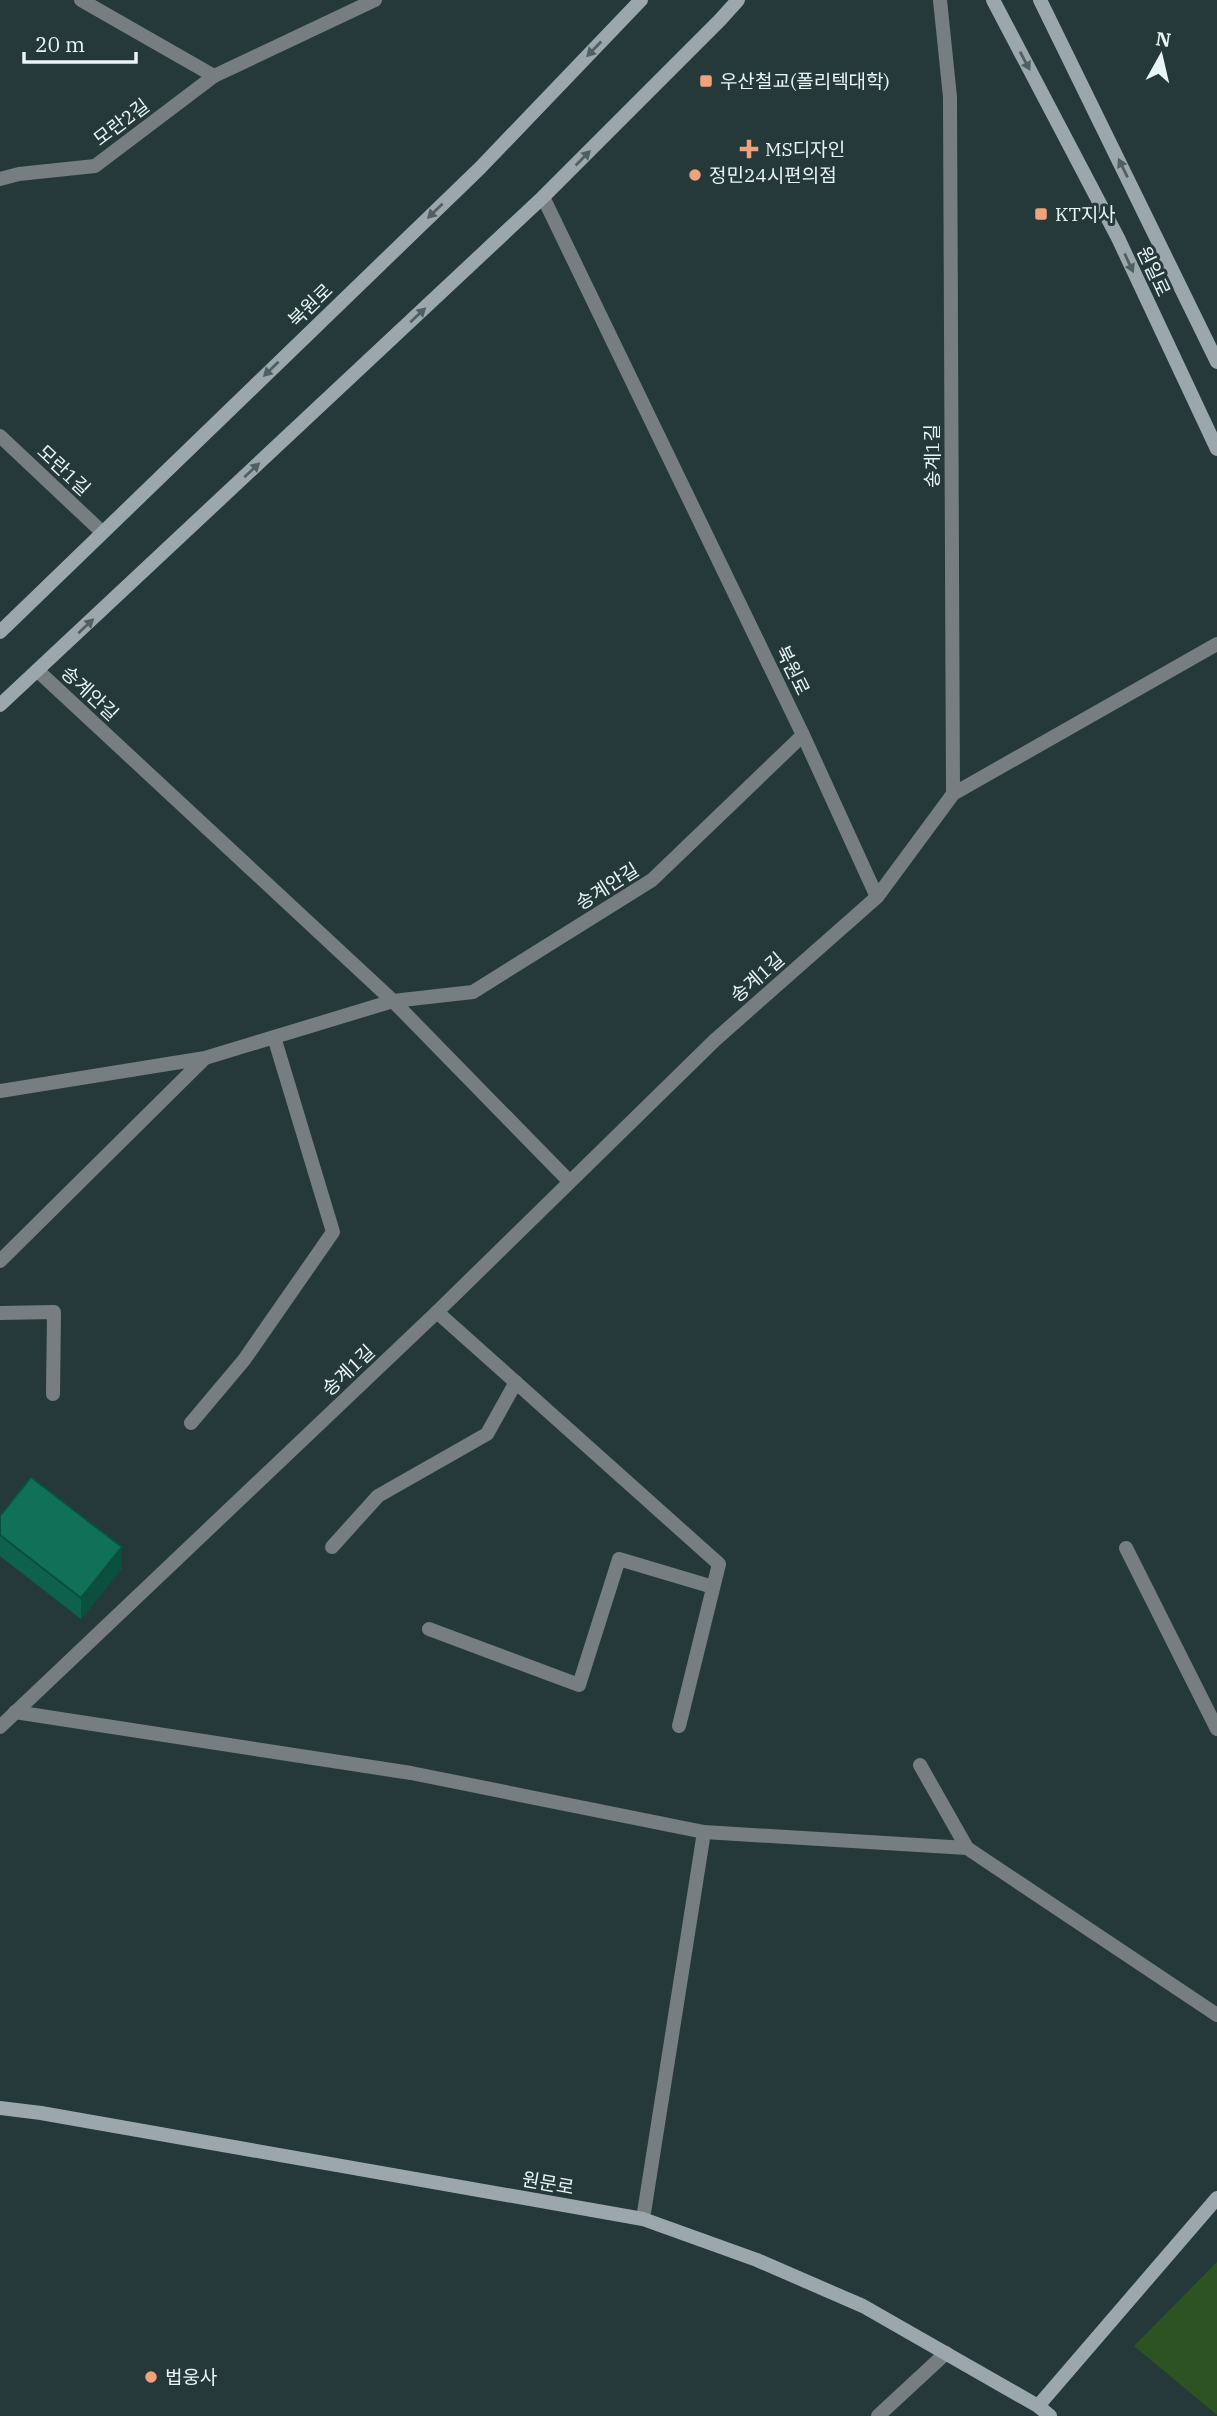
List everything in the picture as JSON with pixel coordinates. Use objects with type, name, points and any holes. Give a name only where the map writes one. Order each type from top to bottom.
[{"type":"street","points":[[81,0],[214,76]]},
{"type":"street","name":"모란2길","points":[[0,179],[19,174],[96,166],[214,76],[375,0]]},
{"type":"street","name":"북원로","points":[[0,632],[480,168],[641,0]]},
{"type":"street","points":[[0,705],[543,197],[738,0]]},
{"type":"street","points":[[720,20],[752,0]]},
{"type":"street","name":"송계1길","points":[[0,1727],[437,1312],[715,1040],[877,897],[953,794],[950,97],[940,0]]},
{"type":"street","name":"원일로","points":[[993,0],[1118,238],[1217,449]]},
{"type":"street","name":"원일로","points":[[1040,0],[1217,362]]},
{"type":"street","name":"북원로","points":[[543,197],[803,735],[877,897]]},
{"type":"street","name":"모란1길","points":[[0,436],[102,532]]},
{"type":"street","points":[[953,794],[1217,644]]},
{"type":"street","name":"송계안길","points":[[38,671],[393,1001],[569,1181]]},
{"type":"street","name":"송계안길","points":[[0,1091],[205,1058],[393,1001],[473,992],[652,880],[803,735]]},
{"type":"street","points":[[191,1423],[244,1360],[333,1232],[274,1037]]},
{"type":"street","name":"송계안길","points":[[0,1261],[205,1058]]},
{"type":"street","points":[[0,1313],[54,1312],[53,1394]]},
{"type":"street","points":[[437,1312],[719,1564],[679,1726]]},
{"type":"street","points":[[332,1547],[378,1496],[487,1434],[516,1382]]},
{"type":"street","points":[[1126,1548],[1217,1729]]},
{"type":"street","points":[[429,1629],[579,1685],[619,1559],[713,1587]]},
{"type":"street","points":[[15,1712],[411,1773],[704,1832],[967,1848]]},
{"type":"street","points":[[920,1765],[967,1848],[1217,2015]]},
{"type":"street","points":[[643,2219],[704,1832]]},
{"type":"street","name":"원문로","points":[[0,2108],[643,2219],[757,2260],[863,2306],[1044,2411]]},
{"type":"street","points":[[1044,2411],[1217,2198]]},
{"type":"street","points":[[878,2416],[946,2354]]},
{"type":"green space","points":[[1217,2262],[1217,2415],[1134,2346]]},
{"type":"building","points":[[31,1477],[122,1547],[81,1598],[0,1535],[0,1516]]},
{"type":"place","name":"우산철교(폴리텍대학)","points":[[706,81]]},
{"type":"place","name":"MS디자인","points":[[749,149]]},
{"type":"place","name":"정민24시편의점","points":[[695,175]]},
{"type":"place","name":"KT지사","points":[[1041,214]]},
{"type":"place","name":"법웅사","points":[[151,2377]]}]
